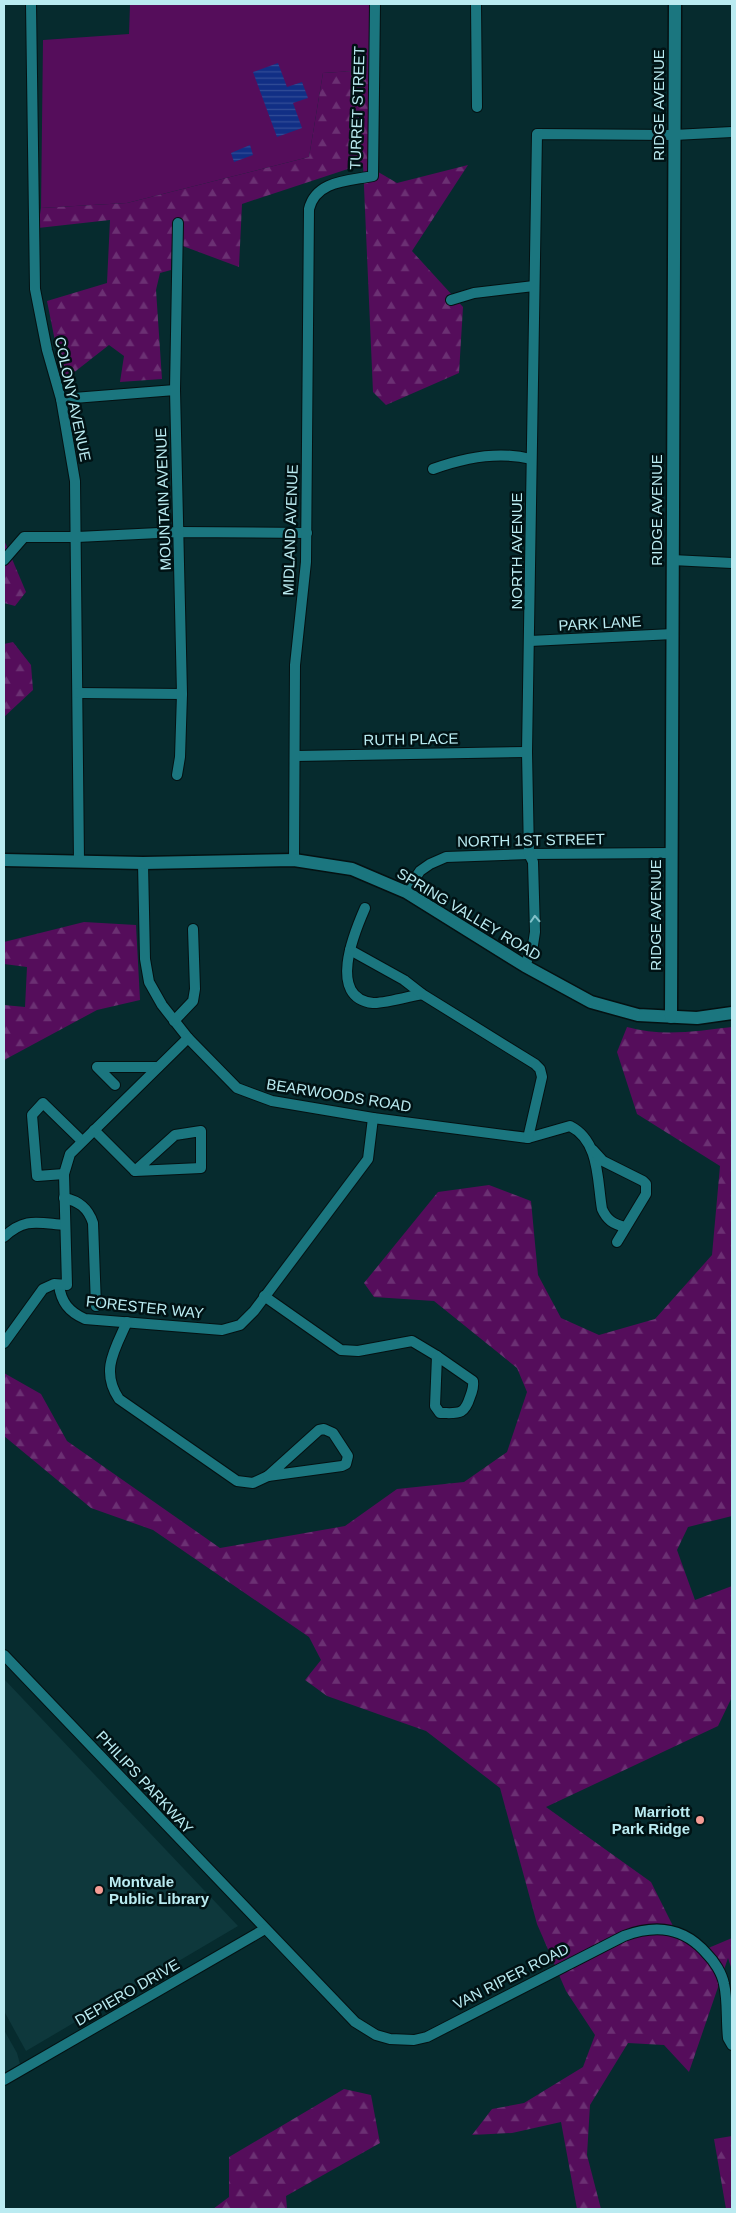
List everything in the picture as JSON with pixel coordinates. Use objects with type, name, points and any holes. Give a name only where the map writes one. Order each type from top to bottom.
[{"type":"street","name":"COLONY AVENUE","points":[[31,4],[35,288],[47,350],[61,399],[75,481],[79,862]]},
{"type":"street","name":"TURRET STREET","points":[[311,201],[320,190],[327,186],[373,176],[375,4]]},
{"type":"street","points":[[476,4],[477,107]]},
{"type":"street","name":"RIDGE AVENUE","points":[[671,1017],[675,4]]},
{"type":"street","points":[[674,135],[732,132]]},
{"type":"street","name":"NORTH AVENUE","points":[[525,966],[536,932],[533,862],[529,854],[527,752],[537,134],[674,135]]},
{"type":"street","name":"MIDLAND AVENUE","points":[[294,860],[295,665],[304,593],[307,533],[309,209],[311,201]]},
{"type":"street","name":"MOUNTAIN AVENUE","points":[[177,775],[180,757],[182,694],[175,390],[178,223]]},
{"type":"street","points":[[451,300],[474,293],[534,286]]},
{"type":"street","points":[[61,399],[175,390]]},
{"type":"street","points":[[433,469],[468,458],[508,456],[531,459]]},
{"type":"street","points":[[4,560],[24,537],[77,537],[179,532],[307,533]]},
{"type":"street","points":[[672,560],[732,563]]},
{"type":"street","name":"PARK LANE","points":[[530,642],[672,634]]},
{"type":"street","points":[[78,693],[182,694]]},
{"type":"street","name":"RUTH PLACE","points":[[296,756],[527,752]]},
{"type":"street","name":"NORTH 1ST STREET","points":[[406,892],[420,871],[446,857],[529,854],[672,853]]},
{"type":"street","name":"SPRING VALLEY ROAD","points":[[4,860],[79,862],[294,860],[352,868],[406,892],[525,966],[592,1002],[638,1014],[671,1017],[697,1018],[732,1013]]},
{"type":"street","name":"BEARWOODS ROAD","points":[[143,862],[144,959],[149,982],[162,1005],[188,1038],[237,1088],[272,1101],[373,1118],[528,1138],[570,1126],[584,1136],[592,1150],[603,1161],[646,1184],[646,1194],[617,1242]]},
{"type":"street","points":[[365,908],[351,939],[347,983],[355,997],[373,1004],[422,994]]},
{"type":"street","points":[[174,1021],[192,1001],[195,989],[193,929]]},
{"type":"street","points":[[350,950],[384,968],[422,994],[530,1061],[540,1070],[542,1077],[528,1138]]},
{"type":"street","name":"FORESTER WAY","points":[[188,1038],[82,1141],[70,1154],[66,1162],[64,1198],[67,1285],[60,1285],[64,1302],[77,1315],[94,1320],[222,1330],[231,1329],[248,1319],[368,1159],[373,1118]]},
{"type":"street","points":[[115,1085],[96,1067],[158,1067]]},
{"type":"street","points":[[64,1174],[37,1176],[32,1115],[43,1102],[82,1141]]},
{"type":"street","points":[[94,1130],[135,1171],[201,1168],[201,1131],[175,1135],[135,1171]]},
{"type":"street","name":"BEARWOODS ROAD","points":[[592,1150],[602,1209],[611,1222],[625,1227]]},
{"type":"street","points":[[64,1198],[80,1204],[91,1216],[93,1223],[96,1306]]},
{"type":"street","points":[[4,1237],[19,1225],[26,1223],[65,1225]]},
{"type":"street","points":[[4,1343],[43,1289],[48,1286],[60,1285]]},
{"type":"street","points":[[264,1296],[341,1350],[358,1351],[412,1341],[471,1377],[473,1388],[467,1408],[463,1411],[440,1413],[435,1406],[436,1356]]},
{"type":"street","points":[[126,1322],[110,1362],[109,1372],[113,1390],[119,1398],[237,1481],[253,1483],[268,1476],[319,1430],[324,1429],[333,1433],[348,1456],[348,1460],[342,1466],[268,1476]]},
{"type":"street","name":"PHILIPS PARKWAY","points":[[4,1655],[265,1929]]},
{"type":"street","name":"VAN RIPER ROAD","points":[[265,1929],[355,2022],[376,2035],[402,2040],[426,2037],[624,1936],[649,1929],[673,1930],[697,1943],[718,1969],[724,1983],[728,2038],[732,2045]]},
{"type":"street","name":"DEPIERO DRIVE","points":[[4,2080],[265,1929]]},
{"type":"shaded area","points":[[278,63],[287,87],[302,82],[308,98],[293,103],[302,128],[277,137],[253,72]]},
{"type":"shaded area","points":[[250,145],[253,155],[234,162],[231,153]]},
{"type":"shaded area","points":[[4,1679],[238,1926],[26,2051],[4,2011]]},
{"type":"shaded area","points":[[4,2030],[17,2053],[20,2064],[4,2073]]},
{"type":"green space","points":[[130,4],[369,4],[369,70],[323,73],[309,157],[127,203],[41,208],[43,40],[129,34]]},
{"type":"green space","points":[[369,70],[368,166],[397,183],[468,165],[412,251],[463,307],[459,373],[386,405],[373,392],[363,164],[242,204],[239,267],[172,242],[171,270],[160,273],[156,290],[162,379],[120,382],[124,356],[109,345],[63,381],[47,301],[107,283],[110,220],[38,228],[41,208],[127,203],[309,157],[323,73]]},
{"type":"green space","points":[[4,540],[26,592],[15,606],[4,603]]},
{"type":"green space","points":[[13,642],[31,665],[33,690],[4,717],[4,644]]},
{"type":"green space","points":[[4,717],[5,833],[4,833]]},
{"type":"green space","points":[[84,922],[136,925],[140,1000],[97,1010],[6,1059],[4,1062],[4,1005],[25,1007],[27,967],[4,964],[4,942]]},
{"type":"green space","points":[[627,1027],[653,1032],[666,1032],[732,1027],[732,1516],[688,1527],[677,1550],[695,1600],[732,1586],[732,1697],[718,1726],[546,1807],[651,1882],[676,1932],[706,1949],[732,1938],[732,1970],[728,1958],[689,2072],[664,2045],[628,2043],[590,2105],[587,2155],[601,2209],[577,2209],[561,2122],[512,2133],[472,2135],[492,2109],[524,2103],[583,2067],[595,2035],[566,1991],[537,1924],[500,1788],[426,1731],[327,1696],[305,1680],[321,1660],[309,1637],[153,1530],[91,1508],[4,1436],[4,1373],[41,1394],[67,1441],[220,1548],[345,1526],[397,1489],[464,1482],[507,1452],[527,1392],[517,1368],[434,1301],[374,1297],[364,1283],[438,1192],[489,1185],[531,1201],[538,1275],[561,1318],[599,1335],[655,1319],[712,1255],[720,1166],[637,1114],[617,1052]]},
{"type":"green space","points":[[344,2089],[371,2095],[380,2143],[286,2196],[287,2209],[213,2209],[229,2197],[229,2157]]},
{"type":"green space","points":[[732,2136],[732,2209],[726,2209],[714,2139]]},
{"type":"place","name":"Marriott Park Ridge","points":[[700,1820]]},
{"type":"place","name":"Montvale Public Library","points":[[99,1890]]}]
